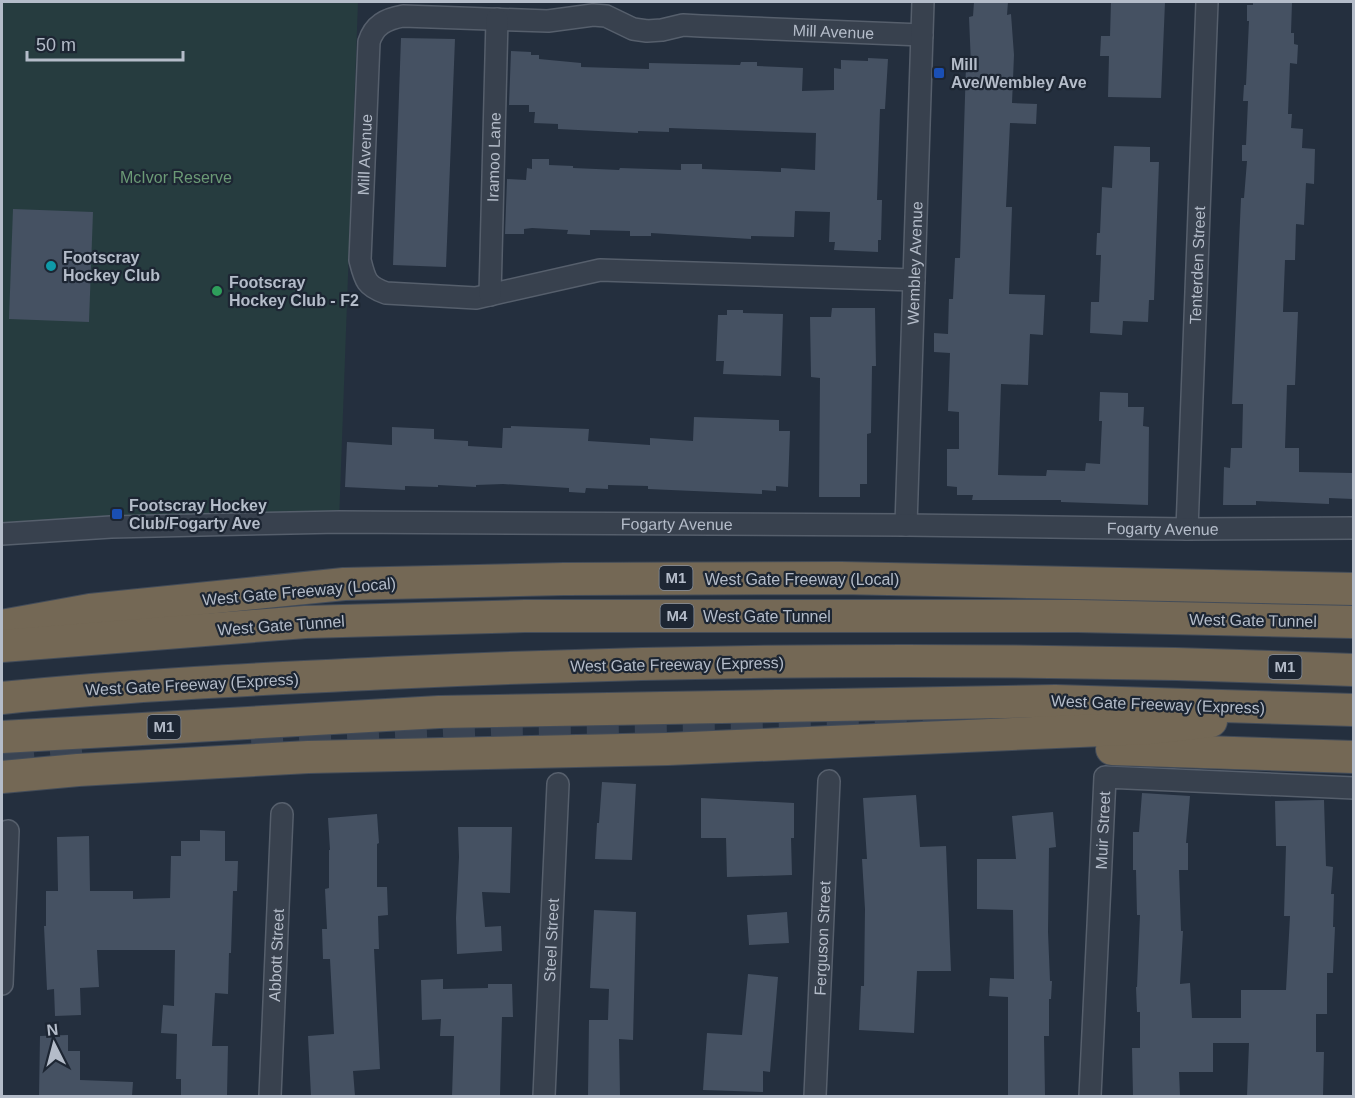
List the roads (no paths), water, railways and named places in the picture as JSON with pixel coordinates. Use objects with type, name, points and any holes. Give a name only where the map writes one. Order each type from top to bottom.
[{"type":"highway","name":"West Gate Freeway (Local)","points":[[2,626],[90,610],[344,584],[564,579],[841,578],[1353,589]]},
{"type":"highway","name":"West Gate Tunnel","points":[[2,646],[305,622],[525,616],[1077,616],[1353,621]]},
{"type":"highway","name":"West Gate Freeway (Express)","points":[[2,698],[66,691],[286,678],[519,667],[732,662],[1030,660],[1353,670]]},
{"type":"highway","name":"West Gate Freeway (Express)","points":[[2,737],[327,717],[451,712],[1055,701],[1308,708]]},
{"type":"highway","name":"M1","points":[[2,777],[78,770],[308,758],[668,749],[1149,729],[1308,708],[1353,711]]},
{"type":"highway","name":"M1","points":[[668,749],[1030,748],[1353,757]]},
{"type":"street","name":"Wembley Avenue","points":[[906,525],[923,2]]},
{"type":"street","name":"Tenterden Street","points":[[1187,529],[1207,2]]},
{"type":"street","name":"Mill Avenue","points":[[914,280],[600,270],[476,298],[386,293],[373,289],[364,279],[360,260],[369,42],[371,33],[389,18],[403,16],[548,21],[593,15],[606,16],[646,31],[683,25],[922,35]]},
{"type":"street","name":"Iramoo Lane","points":[[490,295],[497,19]]},
{"type":"street","name":"Fogarty Avenue","points":[[2,534],[111,527],[304,522],[1187,529],[1353,528]]},
{"type":"street","name":"Muir Street","points":[[1090,1096],[1105,777],[1353,788]]},
{"type":"street","name":"Ferguson Street","points":[[815,1096],[829,781]]},
{"type":"street","name":"Steel Street","points":[[544,1096],[558,784]]},
{"type":"street","name":"Abbott Street","points":[[270,1096],[282,814]]},
{"type":"street","points":[[2,984],[8,831]]},
{"type":"tunnel","points":[[251,738],[504,727],[803,723],[960,718]]},
{"type":"tunnel","points":[[2,755],[96,746]]},
{"type":"place","name":"Mill Ave/Wembley Ave","points":[[939,73]]},
{"type":"place","name":"Footscray Hockey Club","points":[[51,266]]},
{"type":"place","name":"Footscray Hockey Club - F2","points":[[217,291]]},
{"type":"place","name":"Footscray Hockey Club/Fogarty Ave","points":[[117,514]]},
{"type":"park label","name":"McIvor Reserve","points":[[176,177]]}]
